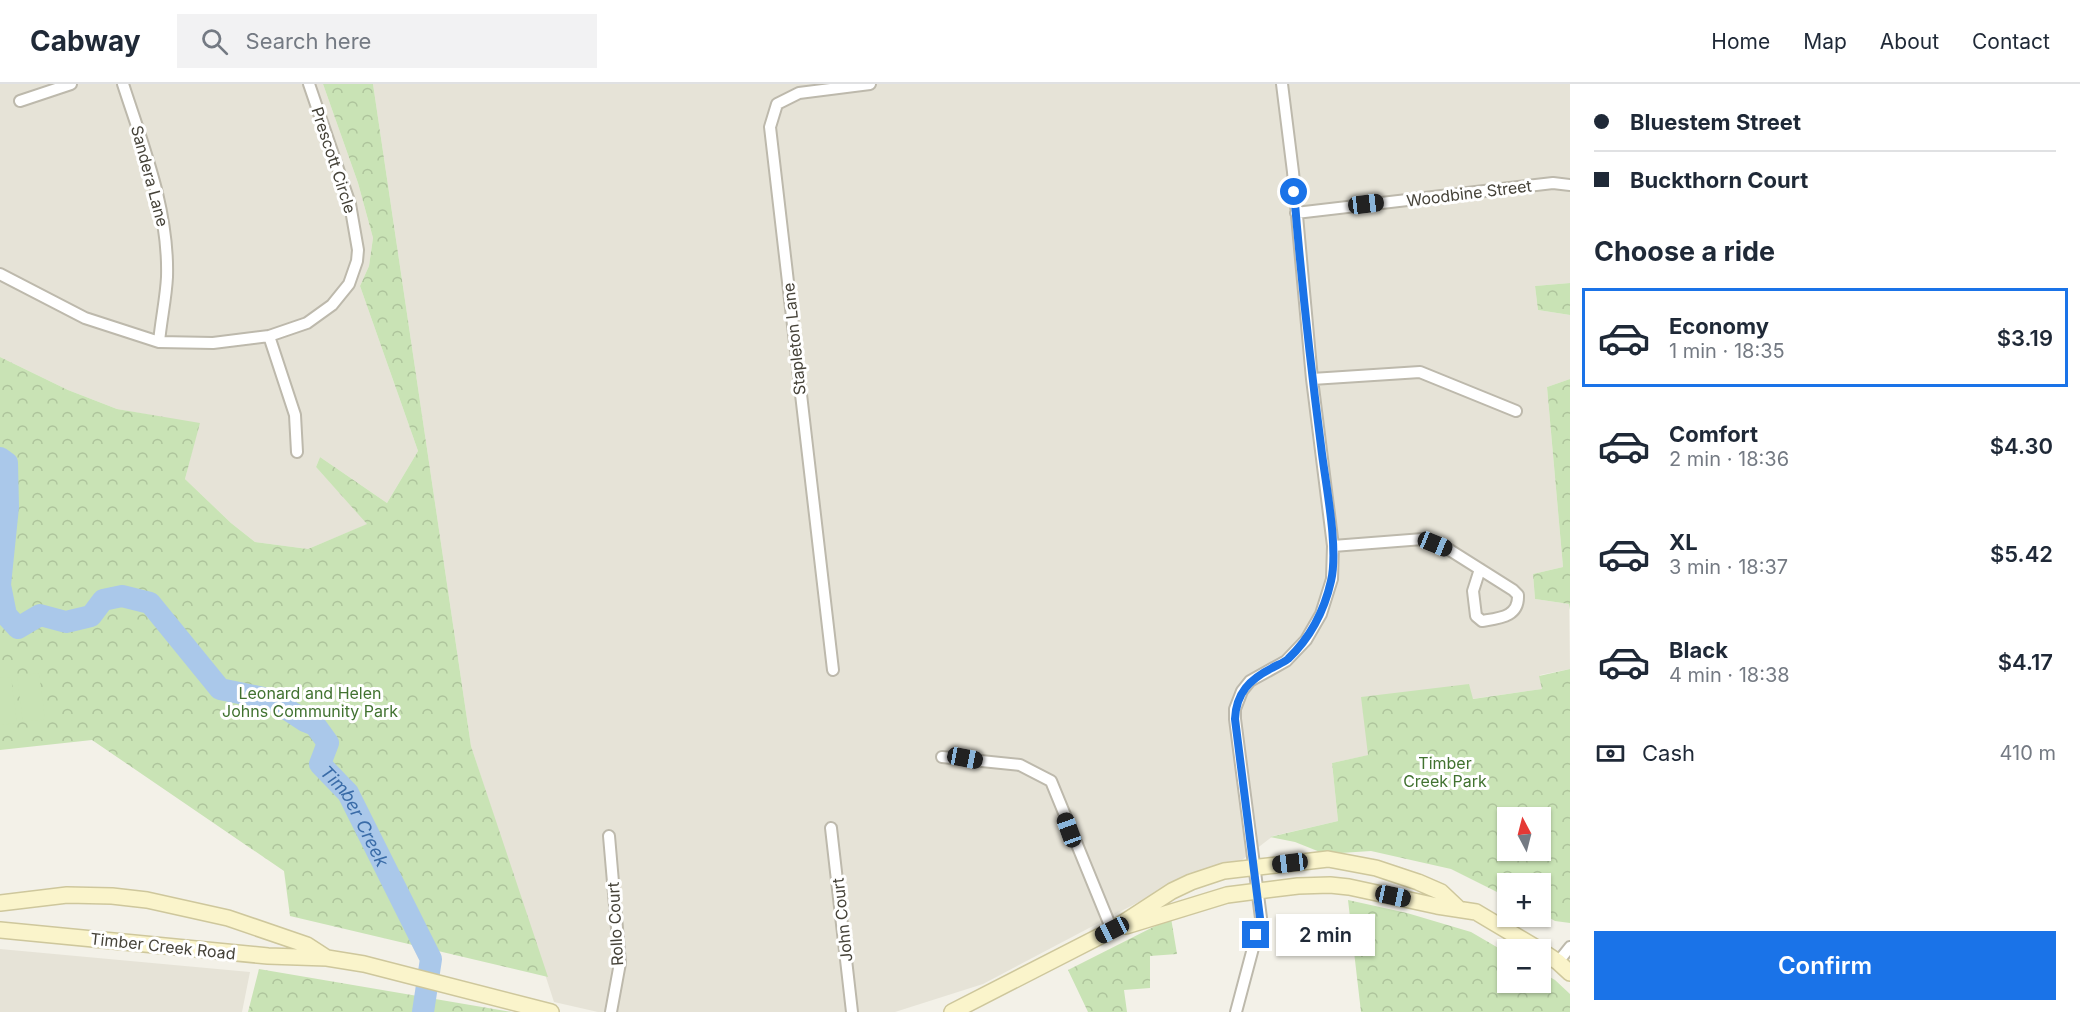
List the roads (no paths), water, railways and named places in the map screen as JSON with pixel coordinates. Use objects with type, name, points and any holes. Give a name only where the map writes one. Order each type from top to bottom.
[{"type":"street","points":[[20,101],[71,84]]},
{"type":"street","name":"Sandera Lane","points":[[123,84],[153,176],[165,233],[167,278],[159,342]]},
{"type":"street","name":"Prescott Circle","points":[[0,274],[85,318],[159,342],[213,343],[268,336],[307,323],[332,305],[349,284],[357,261],[350,204],[309,84]]},
{"type":"street","name":"Stapleton Lane","points":[[833,670],[770,127],[777,104],[799,93],[870,84]]},
{"type":"street","points":[[1236,1012],[1260,918],[1235,709],[1242,691],[1250,681],[1286,662],[1306,639],[1321,614],[1332,579],[1333,546],[1312,379],[1282,84]]},
{"type":"street","name":"Woodbine Street","points":[[1296,213],[1553,183],[1570,185]]},
{"type":"street","points":[[268,336],[295,416],[297,452]]},
{"type":"street","points":[[1312,379],[1420,372],[1516,411]]},
{"type":"street","points":[[1333,546],[1423,539],[1448,549],[1480,569],[1518,595],[1516,610],[1507,617],[1482,621],[1476,616],[1473,591],[1480,569]]},
{"type":"street","points":[[942,757],[1020,765],[1051,781],[1069,830],[1112,930]]},
{"type":"street","name":"John Court","points":[[831,828],[852,1012]]},
{"type":"street","name":"Rollo Court","points":[[609,836],[620,963],[611,1012]]},
{"type":"street","points":[[952,1012],[1112,930],[1154,902],[1191,882],[1224,871],[1328,859],[1376,868],[1442,892],[1459,909]]},
{"type":"street","points":[[1112,930],[1216,897],[1298,886],[1349,887],[1476,912],[1521,939]]},
{"type":"street","name":"Timber Creek Road","points":[[0,903],[67,895],[112,896],[147,900],[228,918],[307,945],[327,958]]},
{"type":"street","name":"Timber Creek Road","points":[[0,930],[268,956],[327,958],[364,964],[551,1012]]},
{"type":"street","points":[[1558,962],[1570,947]]},
{"type":"street","points":[[1551,957],[1570,973]]},
{"type":"waterway","name":"Timber Creek","points":[[0,458],[7,463],[8,507],[0,585],[6,615],[18,628],[40,615],[66,622],[91,616],[103,600],[122,596],[150,603],[220,689],[273,700],[315,725],[328,743],[320,764],[348,793],[431,959],[423,1012]]},
{"type":"park label","name":"Leonard and Helen Johns Community Park","points":[[310,702]]},
{"type":"park label","name":"Timber Creek Park","points":[[1445,772]]}]
